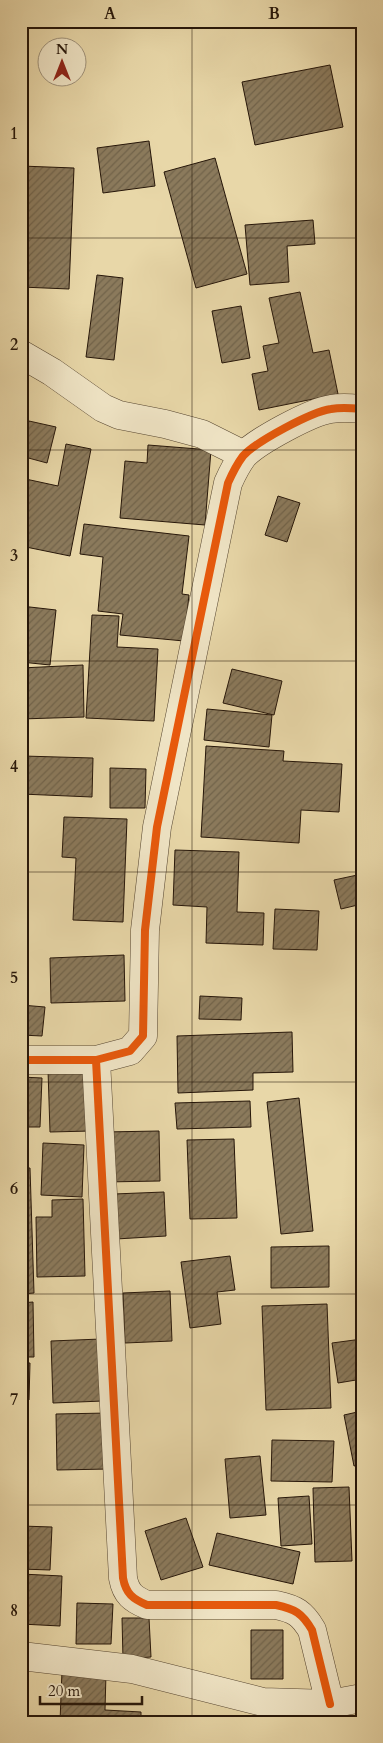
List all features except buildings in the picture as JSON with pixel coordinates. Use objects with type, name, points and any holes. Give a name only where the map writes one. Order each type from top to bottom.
[{"type":"street","points":[[21,354],[52,372],[111,412],[202,434],[244,455]]},
{"type":"street","points":[[21,1060],[96,1060],[130,1051],[143,1036],[145,930],[157,827],[228,483],[244,455],[288,426],[320,412],[347,407],[362,409]]},
{"type":"street","points":[[96,1060],[125,1588],[132,1599],[147,1605],[276,1605],[294,1609],[306,1619],[312,1630],[330,1704]]},
{"type":"street","points":[[21,1656],[132,1669],[263,1702],[330,1704],[362,1698]]},
{"type":"cycle path","points":[[21,1060],[96,1060],[130,1051],[143,1036],[145,930],[157,827],[228,483],[243,456],[285,428],[322,411],[343,408],[362,409]]},
{"type":"cycle path","points":[[96,1060],[124,1584],[131,1595],[147,1605],[276,1605],[297,1613],[305,1619],[312,1630],[330,1704]]}]
